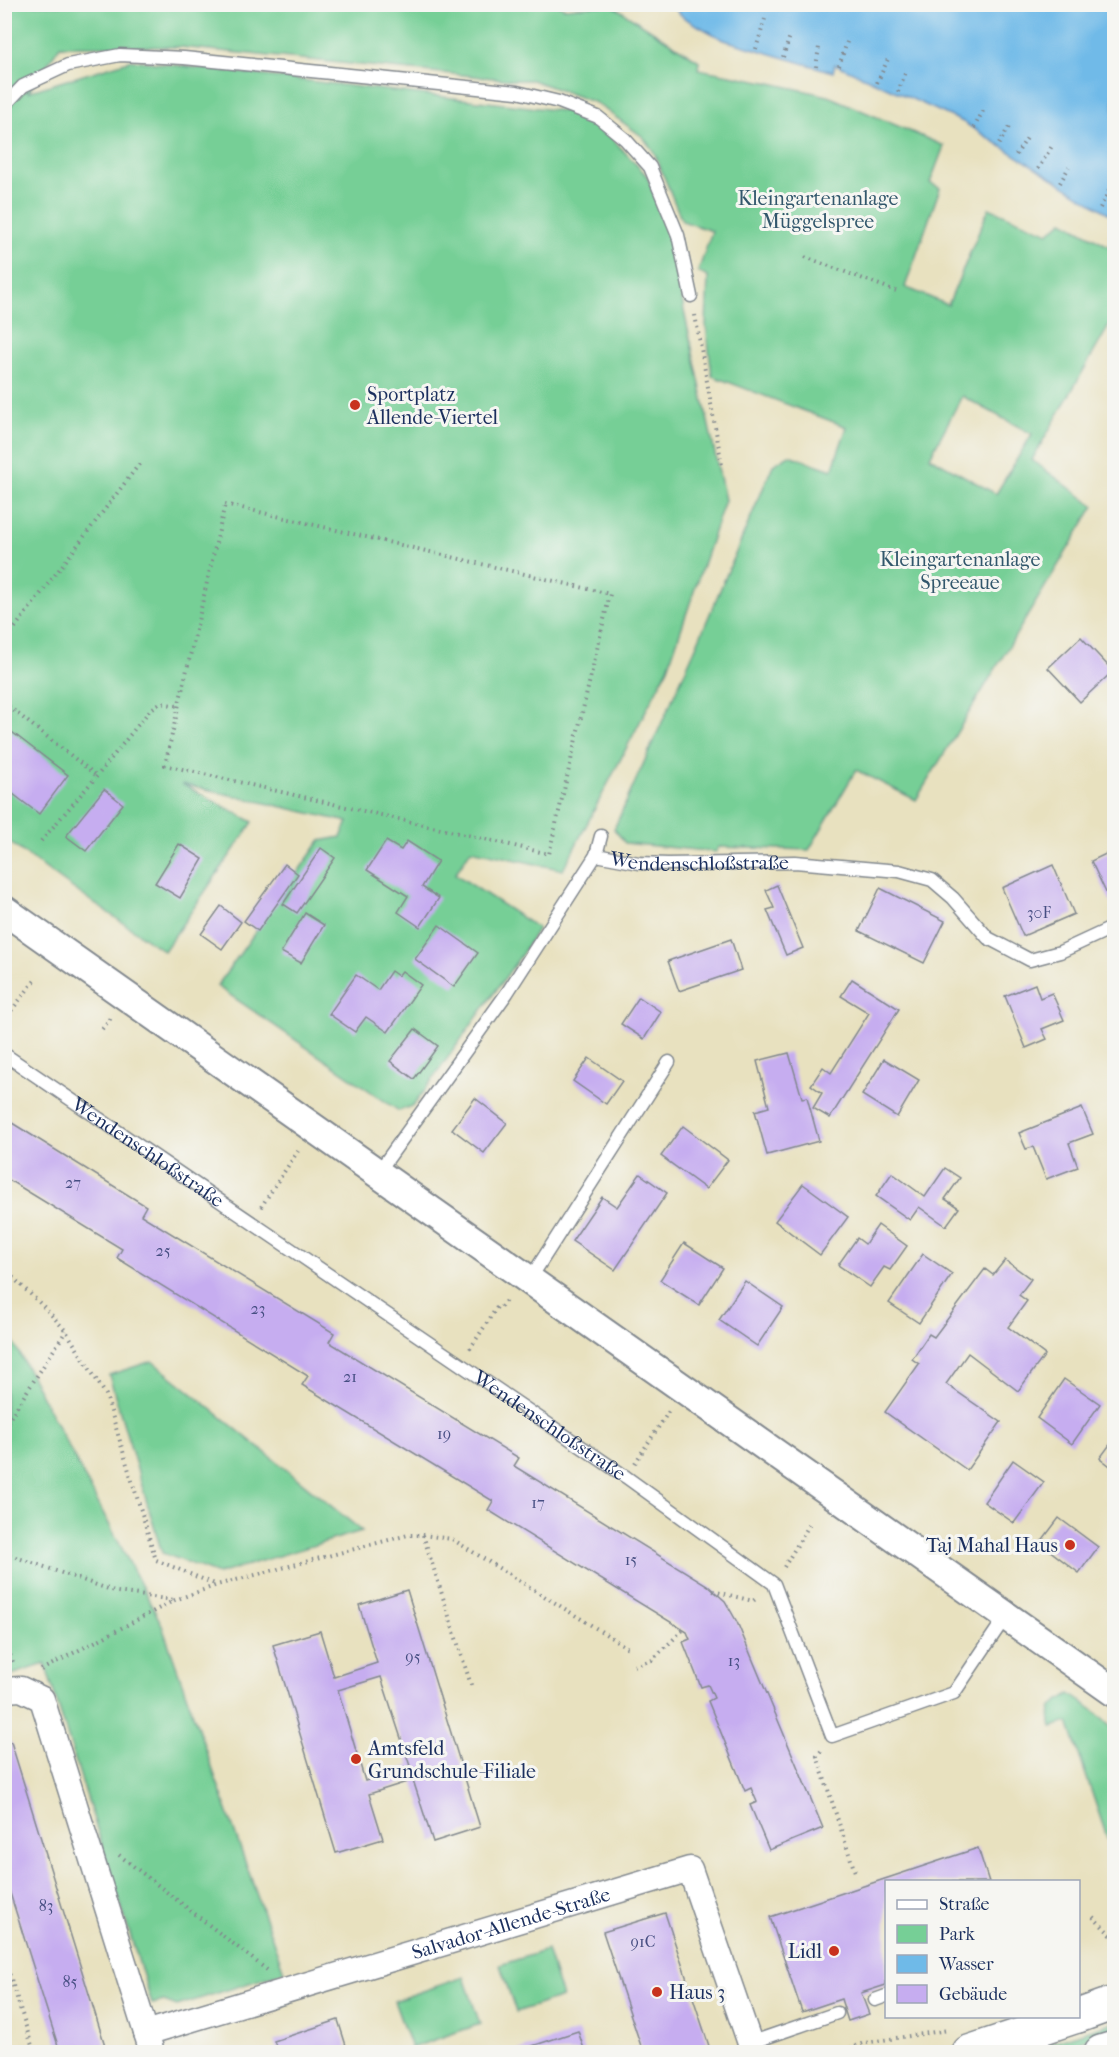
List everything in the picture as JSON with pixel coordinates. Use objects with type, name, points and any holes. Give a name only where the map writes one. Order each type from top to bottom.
[{"type":"main road","points":[[1080,2015],[1114,2003]]},
{"type":"main road","points":[[969,2052],[1072,2018]]},
{"type":"main road","points":[[1101,2052],[1114,2048]]},
{"type":"street","points":[[4,910],[1114,1692]]},
{"type":"street","name":"Salvador-Allende-Straße","points":[[13,1690],[42,1699],[149,2043],[280,1994],[690,1869],[751,2048]]},
{"type":"lane","points":[[4,106],[23,86],[68,65],[120,55],[184,58],[517,92],[559,102],[598,117],[625,139],[650,167],[678,235],[691,296]]},
{"type":"lane","points":[[596,855],[601,836]]},
{"type":"lane","name":"Wendenschloßstraße","points":[[377,1173],[507,993],[596,855],[649,863],[795,862],[899,871],[932,880],[953,898],[988,938],[1030,960],[1060,952],[1114,927]]},
{"type":"lane","name":"Wendenschloßstraße","points":[[4,1054],[626,1477],[774,1584],[832,1736]]},
{"type":"lane","points":[[530,1279],[669,1062]]},
{"type":"lane","points":[[832,1736],[954,1693],[1007,1615]]},
{"type":"lane","points":[[751,2048],[837,2013]]},
{"type":"path","points":[[756,49],[765,19]]},
{"type":"path","points":[[783,57],[790,36]]},
{"type":"path","points":[[839,66],[848,39]]},
{"type":"path","points":[[816,67],[819,48]]},
{"type":"path","points":[[877,83],[888,59]]},
{"type":"path","points":[[898,92],[906,72]]},
{"type":"path","points":[[974,128],[984,110]]},
{"type":"path","points":[[999,144],[1010,125]]},
{"type":"path","points":[[1016,155],[1029,135]]},
{"type":"path","points":[[1038,168],[1052,146]]},
{"type":"path","points":[[1060,183],[1069,167]]},
{"type":"path","points":[[1100,208],[1114,181]]},
{"type":"path","points":[[805,257],[896,291]]},
{"type":"path","points":[[691,296],[722,465]]},
{"type":"path","points":[[4,642],[140,463]]},
{"type":"path","points":[[225,504],[610,594],[549,854],[165,765],[178,706],[225,504]]},
{"type":"path","points":[[4,703],[97,776]]},
{"type":"path","points":[[41,842],[150,710],[160,703],[178,706]]},
{"type":"path","points":[[4,1020],[36,979]]},
{"type":"path","points":[[252,1221],[314,1128]]},
{"type":"path","points":[[4,1269],[66,1331],[106,1395],[156,1560],[218,1585]]},
{"type":"path","points":[[461,1364],[499,1305]]},
{"type":"path","points":[[4,1427],[66,1331]]},
{"type":"path","points":[[626,1477],[685,1389]]},
{"type":"path","points":[[13,1690],[44,1668],[175,1600],[218,1585],[408,1535],[452,1539],[628,1648]]},
{"type":"path","points":[[423,1535],[472,1688]]},
{"type":"path","points":[[4,1553],[117,1592],[175,1600]]},
{"type":"path","points":[[634,1666],[652,1660],[683,1630]]},
{"type":"path","points":[[832,1736],[817,1756],[855,1872]]},
{"type":"path","points":[[90,1852],[111,1849],[268,1971],[280,1994]]},
{"type":"path","points":[[1093,1917],[1114,1936]]},
{"type":"path","points":[[4,1957],[34,2052]]},
{"type":"path","points":[[838,2052],[864,2043],[925,2034]]},
{"type":"green space","points":[[556,4],[564,8],[612,5],[699,61],[698,69],[828,96],[944,146],[930,183],[940,188],[905,287],[948,305],[989,208],[1048,233],[1063,221],[1114,249],[1114,317],[1032,460],[1094,506],[916,800],[856,770],[809,850],[719,847],[716,852],[625,843],[614,829],[695,649],[773,465],[789,455],[832,470],[847,427],[712,376],[706,325],[708,277],[698,272],[712,231],[682,221],[654,152],[643,137],[596,103],[532,80],[180,47],[60,46],[28,92],[132,60],[589,114],[647,176],[672,241],[684,311],[725,500],[668,668],[563,870],[471,850],[455,874],[538,928],[522,954],[414,1105],[399,1111],[217,986],[320,841],[341,837],[348,822],[182,784],[253,822],[164,951],[5,839],[5,5]],"holes":[[[962,396],[1032,434],[996,494],[930,457]]]},
{"type":"green space","points":[[5,1326],[161,1623],[284,1972],[177,2006],[164,2001],[152,2004],[45,1664],[5,1677]]},
{"type":"green space","points":[[152,1361],[362,1531],[218,1574],[162,1553],[109,1375]]},
{"type":"green space","points":[[1070,1694],[1092,1709],[1114,1730],[1114,1858],[1068,1722],[1052,1727],[1050,1714],[1053,1706]]},
{"type":"green space","points":[[547,1950],[562,1997],[516,2012],[500,1965]]},
{"type":"green space","points":[[464,1977],[480,2024],[411,2048],[394,2001]]},
{"type":"green space","points":[[1114,2022],[1114,2030],[1048,2052],[1023,2052]]},
{"type":"water","points":[[671,5],[1114,5],[1114,217],[963,122],[835,64],[833,72],[724,40],[684,18]]},
{"type":"building","points":[[1081,637],[1113,671],[1080,702],[1048,668]]},
{"type":"building","points":[[4,726],[68,775],[39,814],[4,787]]},
{"type":"building","points":[[104,789],[123,804],[86,851],[66,836]]},
{"type":"building","points":[[386,841],[401,850],[407,841],[438,861],[422,887],[439,898],[420,927],[398,912],[408,896],[367,870]]},
{"type":"building","points":[[179,844],[203,859],[180,898],[155,883]]},
{"type":"building","points":[[321,848],[335,858],[297,913],[283,904]]},
{"type":"building","points":[[1114,850],[1114,901],[1111,903],[1091,861]]},
{"type":"building","points":[[285,864],[298,874],[258,931],[244,921]]},
{"type":"building","points":[[1053,865],[1074,914],[1023,936],[1002,888]]},
{"type":"building","points":[[777,885],[803,948],[786,955],[767,910],[774,908],[766,890]]},
{"type":"building","points":[[880,888],[945,921],[924,963],[859,931]]},
{"type":"building","points":[[221,906],[241,922],[222,949],[201,934]]},
{"type":"building","points":[[305,913],[324,925],[301,963],[281,952]]},
{"type":"building","points":[[439,925],[478,953],[454,987],[415,959]]},
{"type":"building","points":[[731,939],[741,970],[679,991],[668,961]]},
{"type":"building","points":[[391,971],[398,976],[402,971],[421,985],[388,1032],[366,1017],[355,1032],[329,1014],[356,975],[378,990]]},
{"type":"building","points":[[852,979],[899,1009],[830,1118],[813,1108],[822,1093],[811,1085],[823,1067],[831,1073],[869,1013],[841,996]]},
{"type":"building","points":[[1035,984],[1040,998],[1052,993],[1064,1020],[1042,1029],[1047,1039],[1026,1048],[1005,996]]},
{"type":"building","points":[[639,997],[661,1012],[644,1039],[621,1024]]},
{"type":"building","points":[[415,1029],[438,1046],[414,1079],[390,1061]]},
{"type":"building","points":[[789,1053],[802,1098],[807,1097],[819,1141],[767,1155],[755,1111],[769,1107],[757,1061]]},
{"type":"building","points":[[589,1058],[622,1081],[606,1104],[573,1081]]},
{"type":"building","points":[[884,1059],[919,1080],[897,1117],[862,1095]]},
{"type":"building","points":[[475,1098],[507,1123],[484,1153],[452,1129]]},
{"type":"building","points":[[1082,1108],[1093,1134],[1069,1143],[1078,1167],[1046,1179],[1033,1147],[1026,1149],[1019,1133]]},
{"type":"building","points":[[4,1118],[146,1206],[141,1215],[334,1333],[329,1342],[519,1458],[514,1466],[707,1585],[725,1601],[737,1622],[823,1828],[769,1850],[750,1805],[757,1802],[751,1788],[745,1791],[708,1701],[714,1698],[708,1685],[701,1687],[683,1642],[690,1639],[687,1632],[488,1510],[493,1501],[302,1385],[308,1376],[117,1258],[122,1249],[4,1177]]},
{"type":"building","points":[[683,1126],[728,1160],[706,1189],[661,1156]]},
{"type":"building","points":[[945,1168],[960,1178],[945,1199],[959,1208],[946,1226],[919,1207],[910,1220],[876,1196],[892,1173],[925,1197]]},
{"type":"building","points":[[640,1174],[667,1193],[615,1270],[572,1241],[602,1197],[617,1207]]},
{"type":"building","points":[[803,1184],[848,1217],[820,1255],[775,1221]]},
{"type":"building","points":[[878,1225],[907,1246],[890,1270],[884,1267],[870,1287],[838,1265],[857,1238],[865,1244]]},
{"type":"building","points":[[684,1243],[723,1268],[699,1305],[660,1280]]},
{"type":"building","points":[[923,1254],[952,1274],[919,1323],[889,1303]]},
{"type":"building","points":[[1005,1260],[1031,1279],[1019,1295],[1027,1301],[1008,1327],[1045,1355],[1018,1391],[968,1353],[946,1384],[1001,1422],[967,1470],[885,1412],[919,1364],[912,1359],[929,1334],[934,1337],[985,1269],[993,1275]]},
{"type":"building","points":[[745,1281],[783,1307],[757,1346],[719,1320]]},
{"type":"building","points":[[1064,1379],[1100,1404],[1072,1444],[1037,1418]]},
{"type":"building","points":[[1114,1439],[1114,1469],[1100,1458]]},
{"type":"building","points":[[1013,1460],[1044,1482],[1014,1523],[984,1502]]},
{"type":"building","points":[[1059,1518],[1098,1547],[1079,1573],[1040,1543]]},
{"type":"building","points":[[407,1590],[480,1827],[433,1842],[413,1780],[369,1794],[383,1839],[336,1853],[273,1645],[320,1631],[334,1677],[377,1663],[359,1605]],"holes":[[[381,1677],[410,1766],[365,1781],[338,1690]]]},
{"type":"building","points":[[11,1742],[107,2052],[60,2052],[4,1874],[4,1744]]},
{"type":"building","name":"Lidl","points":[[978,1848],[988,1880],[885,1880],[885,1985],[861,1993],[869,2014],[848,2021],[841,1999],[802,2012],[770,1917]]},
{"type":"building","name":"Haus 3","points":[[665,1913],[711,2052],[643,2052],[603,1932]]},
{"type":"building","points":[[338,2020],[348,2052],[278,2052],[274,2041]]},
{"type":"building","points":[[578,2031],[585,2052],[514,2052]]},
{"type":"place","name":"Sportplatz Allende-Viertel","points":[[355,405]]},
{"type":"place","name":"Taj Mahal Haus","points":[[1070,1545]]},
{"type":"place","name":"Amtsfeld Grundschule-Filiale","points":[[356,1759]]},
{"type":"place","name":"Lidl","points":[[834,1951]]},
{"type":"place","name":"Haus 3","points":[[657,1992]]},
{"type":"park label","name":"Kleingartenanlage Müggelspree","points":[[818,210]]},
{"type":"park label","name":"Kleingartenanlage Spreeaue","points":[[960,570]]}]
